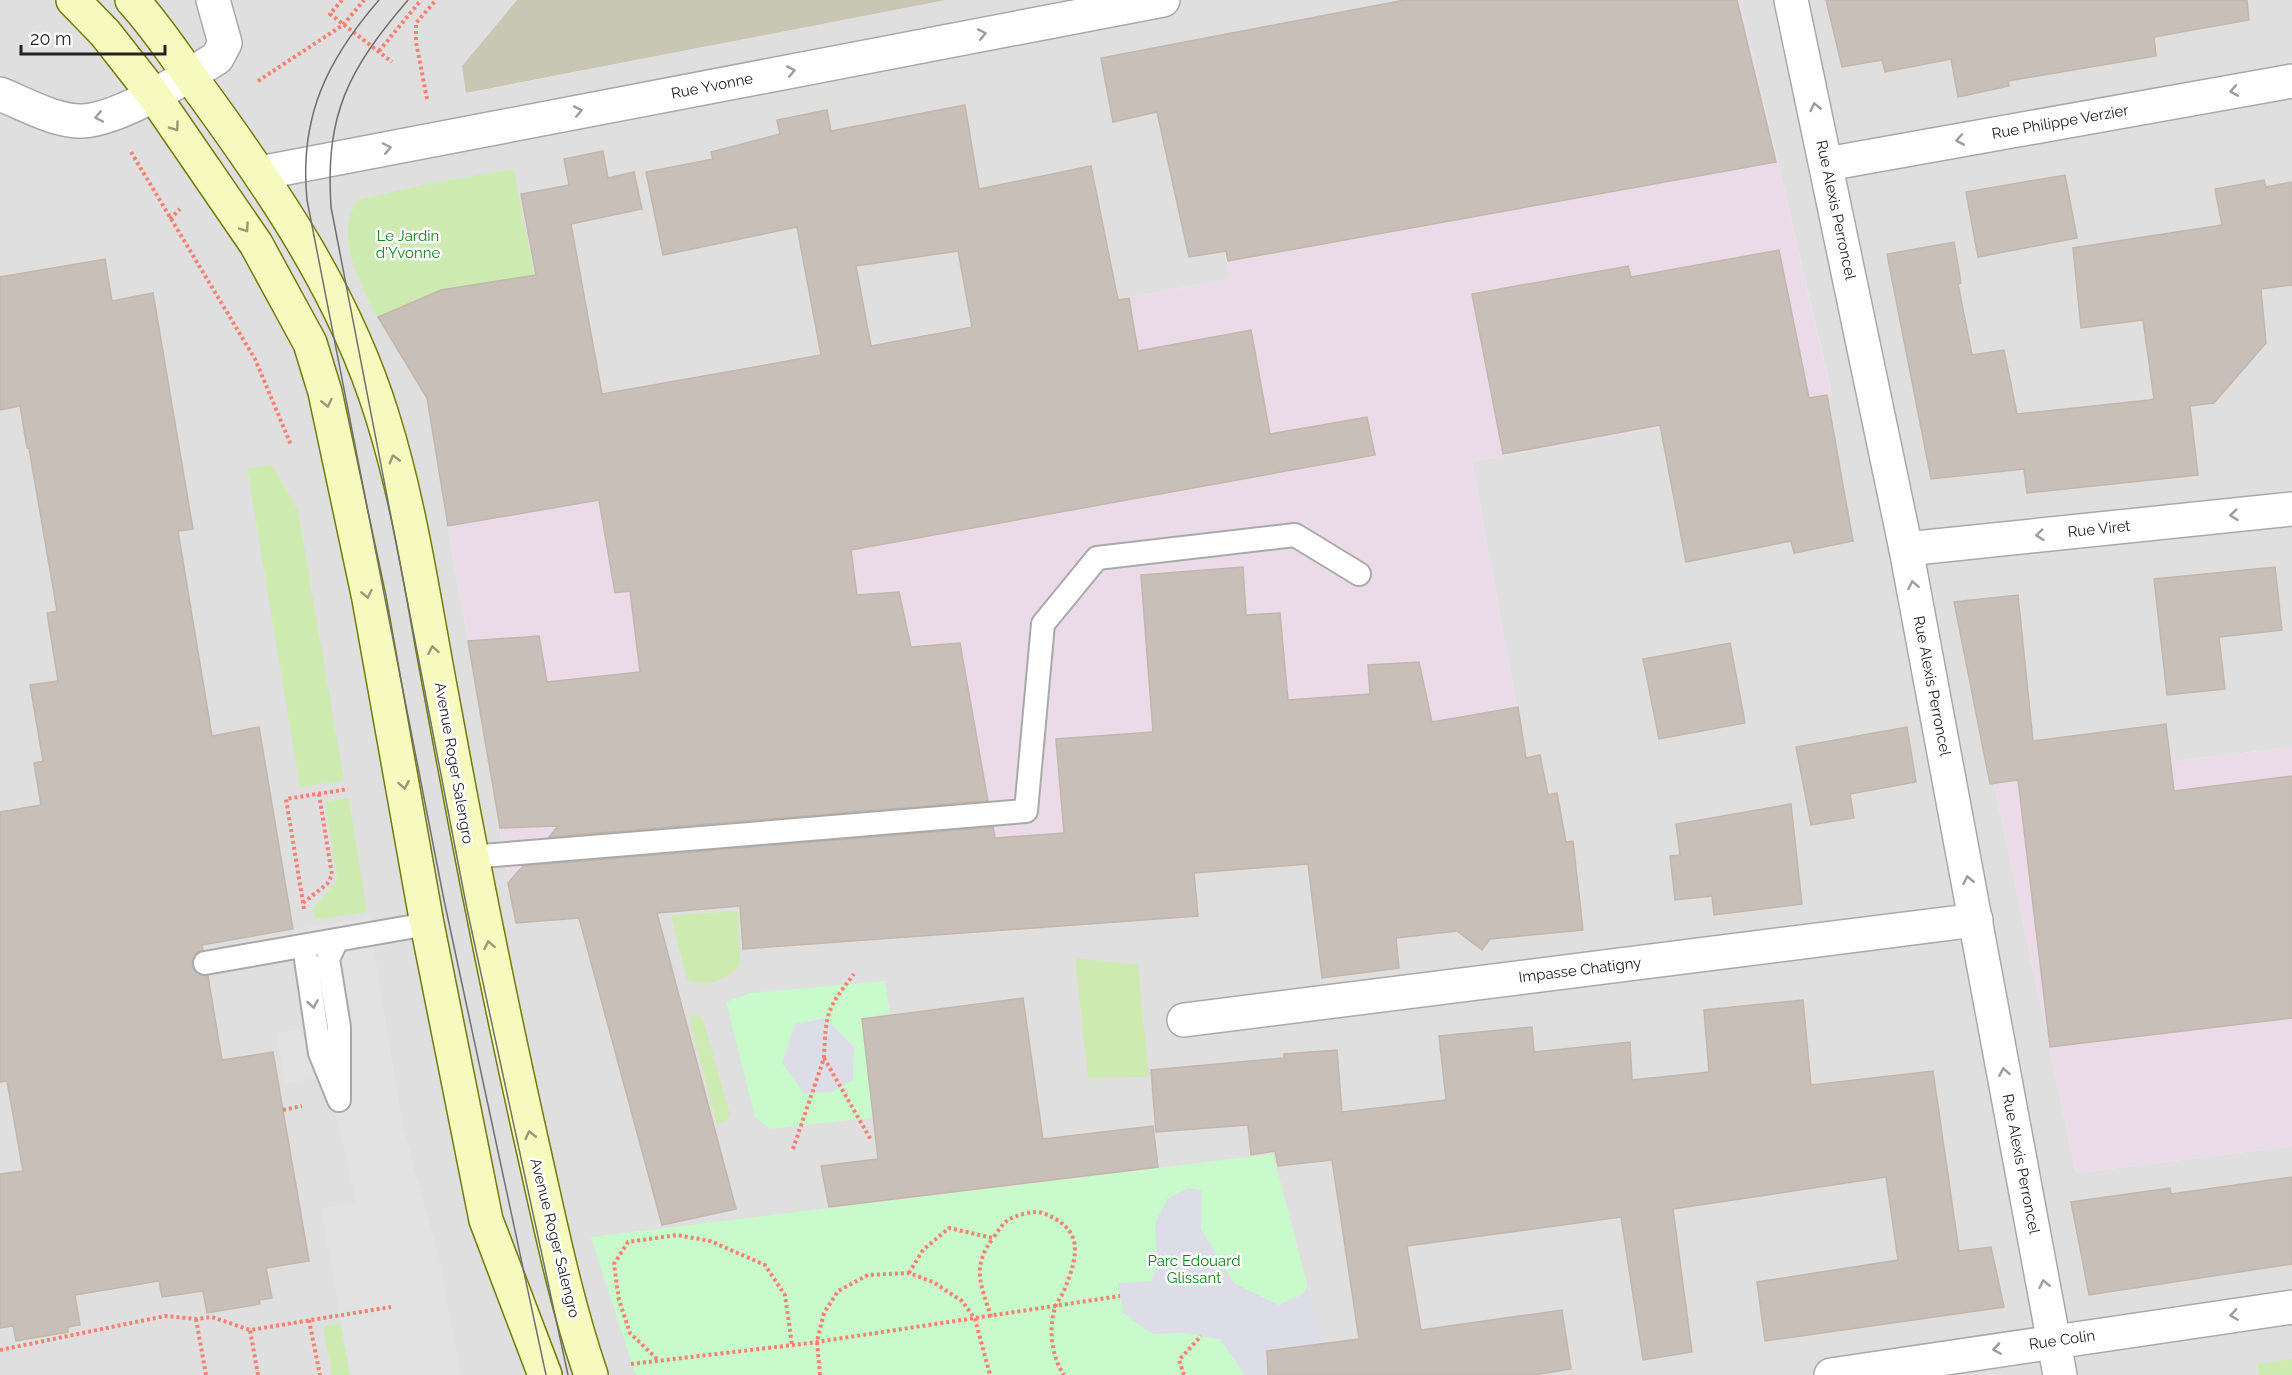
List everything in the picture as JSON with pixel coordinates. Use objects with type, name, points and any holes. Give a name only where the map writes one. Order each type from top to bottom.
[{"type":"main road","points":[[73,0],[105,33],[153,94],[256,244],[310,343],[322,382],[369,599],[427,924],[486,1220],[545,1375]]},
{"type":"main road","name":"Avenue Roger Salengro","points":[[132,0],[157,29],[260,173],[320,270],[356,344],[382,416],[408,514],[470,857],[550,1223],[591,1375]]},
{"type":"main road","points":[[211,180],[260,173]]},
{"type":"street","points":[[0,94],[60,117],[83,121],[110,115],[217,58],[225,43],[213,0]]},
{"type":"street","name":"Rue Yvonne","points":[[260,173],[1163,0]]},
{"type":"street","name":"Rue Alexis Perroncel","points":[[1791,0],[1906,549],[2060,1375]]},
{"type":"street","name":"Rue Philippe Verzier","points":[[1827,164],[2292,81]]},
{"type":"street","name":"Rue Viret","points":[[1906,549],[2292,510]]},
{"type":"street","name":"Impasse Chatigny","points":[[1184,1020],[1976,920]]},
{"type":"street","name":"Rue Colin","points":[[1832,1375],[2292,1307]]},
{"type":"lane","points":[[470,857],[1026,811],[1043,624],[1096,558],[1295,535],[1359,574]]},
{"type":"lane","points":[[206,963],[427,924]]},
{"type":"lane","points":[[304,946],[320,1053],[339,1100],[339,1027],[328,959],[337,940]]},
{"type":"path","points":[[342,0],[330,14],[392,62]]},
{"type":"path","points":[[258,81],[343,25],[364,0]]},
{"type":"path","points":[[379,51],[421,0]]},
{"type":"path","points":[[435,138],[416,42],[416,23],[436,0]]},
{"type":"path","points":[[110,115],[255,359],[295,454]]},
{"type":"path","points":[[302,894],[286,799],[348,789]]},
{"type":"path","points":[[303,903],[327,884],[332,875],[319,794]]},
{"type":"path","points":[[793,1149],[824,1058],[826,1021],[830,1004],[854,974]]},
{"type":"path","points":[[824,1058],[871,1140]]},
{"type":"path","points":[[991,1317],[978,1274],[982,1254],[993,1238],[1008,1219],[1038,1211],[1062,1221],[1074,1235],[1074,1260],[1066,1287],[1055,1308],[1052,1327],[1055,1363],[1064,1375]]},
{"type":"path","points":[[909,1273],[923,1250],[949,1228],[993,1238]]},
{"type":"path","points":[[657,1360],[630,1333],[619,1300],[614,1264],[628,1242],[677,1235],[710,1241],[765,1265],[785,1295],[792,1345]]},
{"type":"path","points":[[820,1375],[817,1341],[824,1313],[838,1291],[868,1275],[909,1273],[933,1282],[962,1301],[975,1320],[990,1375]]},
{"type":"path","points":[[626,1364],[792,1345],[975,1320],[1120,1296]]},
{"type":"path","points":[[0,1350],[165,1316],[196,1319],[212,1317],[250,1330],[391,1307]]},
{"type":"path","points":[[196,1319],[206,1375]]},
{"type":"path","points":[[309,1320],[320,1375]]},
{"type":"path","points":[[250,1330],[258,1375]]},
{"type":"path","points":[[1184,1375],[1179,1360],[1201,1336]]},
{"type":"shaded area","points":[[0,0],[517,0],[462,66],[467,93],[946,0],[1403,0],[1185,43],[1230,279],[431,425],[516,923],[1542,846],[1472,462],[1832,395],[1740,0],[2292,0],[2292,747],[1994,783],[2076,1173],[2292,1146],[2292,1375],[0,1375]]},
{"type":"shaded area","points":[[517,0],[946,0],[466,93],[462,66]]},
{"type":"shaded area","points":[[1403,0],[1740,0],[1832,396],[1472,462],[1542,846],[516,923],[431,425],[1230,279],[1184,43]]},
{"type":"shaded area","points":[[2292,747],[2292,1146],[2076,1173],[1994,783]]},
{"type":"shaded area","points":[[369,917],[403,1127],[439,1257],[461,1375],[350,1375],[321,1208],[356,1202],[338,1122],[323,1087],[315,1078],[285,1084],[276,1033],[306,1028],[293,929]]},
{"type":"shaded area","points":[[825,1018],[854,1047],[853,1080],[832,1092],[804,1094],[782,1063],[795,1024]]},
{"type":"shaded area","points":[[1188,1188],[1201,1190],[1201,1229],[1234,1283],[1278,1305],[1301,1295],[1308,1286],[1331,1375],[1245,1375],[1220,1339],[1182,1333],[1152,1334],[1123,1313],[1118,1283],[1152,1281],[1157,1260],[1155,1223],[1167,1199]]},
{"type":"green space","name":"Le Jardin d'Yvonne","points":[[514,169],[534,275],[441,290],[377,317],[357,275],[349,244],[348,229],[351,214],[358,200],[432,183]]},
{"type":"green space","points":[[272,465],[298,510],[344,781],[300,787],[247,468]]},
{"type":"green space","points":[[349,798],[367,912],[320,919],[315,917],[313,908],[335,883],[337,875],[325,802]]},
{"type":"green space","points":[[738,911],[740,965],[722,979],[709,983],[687,980],[671,915]]},
{"type":"green space","points":[[1075,958],[1138,965],[1149,1077],[1088,1078]]},
{"type":"green space","points":[[885,981],[890,1013],[862,1019],[870,1092],[879,1110],[877,1117],[770,1129],[755,1117],[726,1002],[750,993]]},
{"type":"green space","points":[[697,1015],[703,1019],[730,1115],[725,1122],[717,1125],[689,1017]]},
{"type":"green space","name":"Parc Edouard Glissant","points":[[1273,1154],[1331,1375],[636,1375],[591,1237]]},
{"type":"green space","points":[[341,1323],[350,1375],[332,1375],[323,1326]]},
{"type":"green space","points":[[2292,1359],[2292,1375],[2259,1375],[2257,1364]]},
{"type":"building","points":[[1405,0],[1737,0],[1776,162],[1228,261],[1226,251],[1189,257],[1157,112],[1113,122],[1101,58]]},
{"type":"building","points":[[1826,0],[2247,0],[2249,20],[2154,37],[2156,56],[2008,81],[2009,86],[1958,97],[1951,59],[1885,72],[1882,60],[1842,67]]},
{"type":"building","points":[[965,105],[979,189],[1091,166],[1118,300],[1129,298],[1138,351],[1251,330],[1270,434],[1367,417],[1375,455],[851,550],[857,595],[899,592],[911,647],[960,643],[988,801],[549,837],[558,826],[500,828],[468,641],[539,636],[547,682],[640,672],[630,591],[615,593],[599,500],[448,526],[427,398],[378,317],[441,290],[536,275],[521,194],[569,185],[564,159],[603,151],[608,178],[634,172],[642,209],[571,224],[602,394],[821,355],[797,227],[663,255],[646,172],[713,159],[711,152],[780,134],[777,120],[827,110],[831,131]],"holes":[[[958,251],[972,327],[871,346],[856,266]]]},
{"type":"building","points":[[2065,175],[2077,238],[1978,257],[1966,192]]},
{"type":"building","points":[[2264,180],[2266,187],[2292,182],[2292,285],[2261,289],[2266,343],[2214,403],[2190,406],[2198,475],[2027,493],[2024,469],[1931,479],[1887,254],[1954,242],[1961,283],[1958,284],[1972,355],[2004,350],[2017,414],[2149,400],[2154,399],[2143,320],[2081,328],[2073,248],[2222,225],[2215,189]]},
{"type":"building","points":[[1779,250],[1809,398],[1827,395],[1853,541],[1794,553],[1791,541],[1686,562],[1660,425],[1503,454],[1472,294],[1628,266],[1631,277]]},
{"type":"building","points":[[105,259],[112,301],[153,293],[193,529],[178,531],[212,736],[259,727],[293,929],[202,945],[203,950],[196,953],[192,965],[195,972],[208,976],[222,1060],[273,1052],[309,1261],[266,1268],[272,1298],[259,1300],[260,1304],[207,1313],[203,1291],[162,1297],[159,1281],[75,1295],[80,1325],[68,1327],[68,1332],[16,1341],[13,1326],[0,1328],[0,1174],[23,1171],[7,1081],[0,1082],[0,812],[41,805],[34,763],[43,761],[30,685],[58,681],[47,613],[57,611],[20,406],[0,410],[0,277]]},
{"type":"building","points":[[1243,567],[1246,615],[1280,613],[1288,700],[1370,694],[1368,665],[1419,662],[1432,722],[1518,707],[1526,758],[1540,755],[1548,795],[1557,793],[1566,842],[1573,841],[1583,930],[1490,939],[1482,950],[1457,931],[1396,938],[1399,968],[1322,978],[1308,864],[1194,873],[1198,916],[743,949],[740,906],[657,913],[736,1209],[662,1225],[579,918],[516,923],[508,883],[523,866],[993,827],[995,838],[1064,833],[1056,739],[1153,732],[1141,575]]},
{"type":"building","points":[[2275,567],[2282,630],[2219,637],[2225,689],[2167,695],[2154,579]]},
{"type":"building","points":[[2018,595],[2033,741],[2166,724],[2174,791],[2292,776],[2292,1018],[2050,1047],[2018,780],[1990,784],[1954,602]]},
{"type":"building","points":[[1730,643],[1745,723],[1659,739],[1643,659]]},
{"type":"building","points":[[1907,727],[1916,782],[1850,794],[1854,818],[1811,825],[1796,747]]},
{"type":"building","points":[[1791,804],[1802,904],[1714,915],[1712,896],[1675,900],[1670,856],[1680,855],[1676,824]]},
{"type":"building","points":[[1023,998],[1043,1139],[1153,1126],[1158,1167],[829,1207],[821,1166],[878,1159],[862,1019]]},
{"type":"building","points":[[1803,1000],[1811,1085],[1933,1071],[1959,1251],[1991,1247],[2004,1307],[1765,1341],[1757,1282],[1898,1260],[1886,1177],[1673,1209],[1692,1352],[1643,1360],[1621,1217],[1407,1246],[1421,1330],[1562,1310],[1571,1369],[1534,1375],[1268,1375],[1267,1351],[1359,1339],[1332,1160],[1278,1166],[1275,1151],[1251,1155],[1248,1125],[1156,1132],[1151,1070],[1284,1058],[1284,1054],[1337,1050],[1342,1112],[1446,1100],[1439,1036],[1532,1027],[1534,1052],[1630,1042],[1632,1080],[1709,1072],[1704,1010]]},
{"type":"building","points":[[2292,1177],[2292,1264],[2089,1295],[2071,1202],[2170,1188],[2171,1194]]},
{"type":"tram line","points":[[379,0],[344,45],[320,92],[307,143],[307,200],[444,900],[546,1375]]},
{"type":"tram line","points":[[408,0],[370,49],[345,95],[332,145],[331,207],[467,909],[568,1375]]}]
